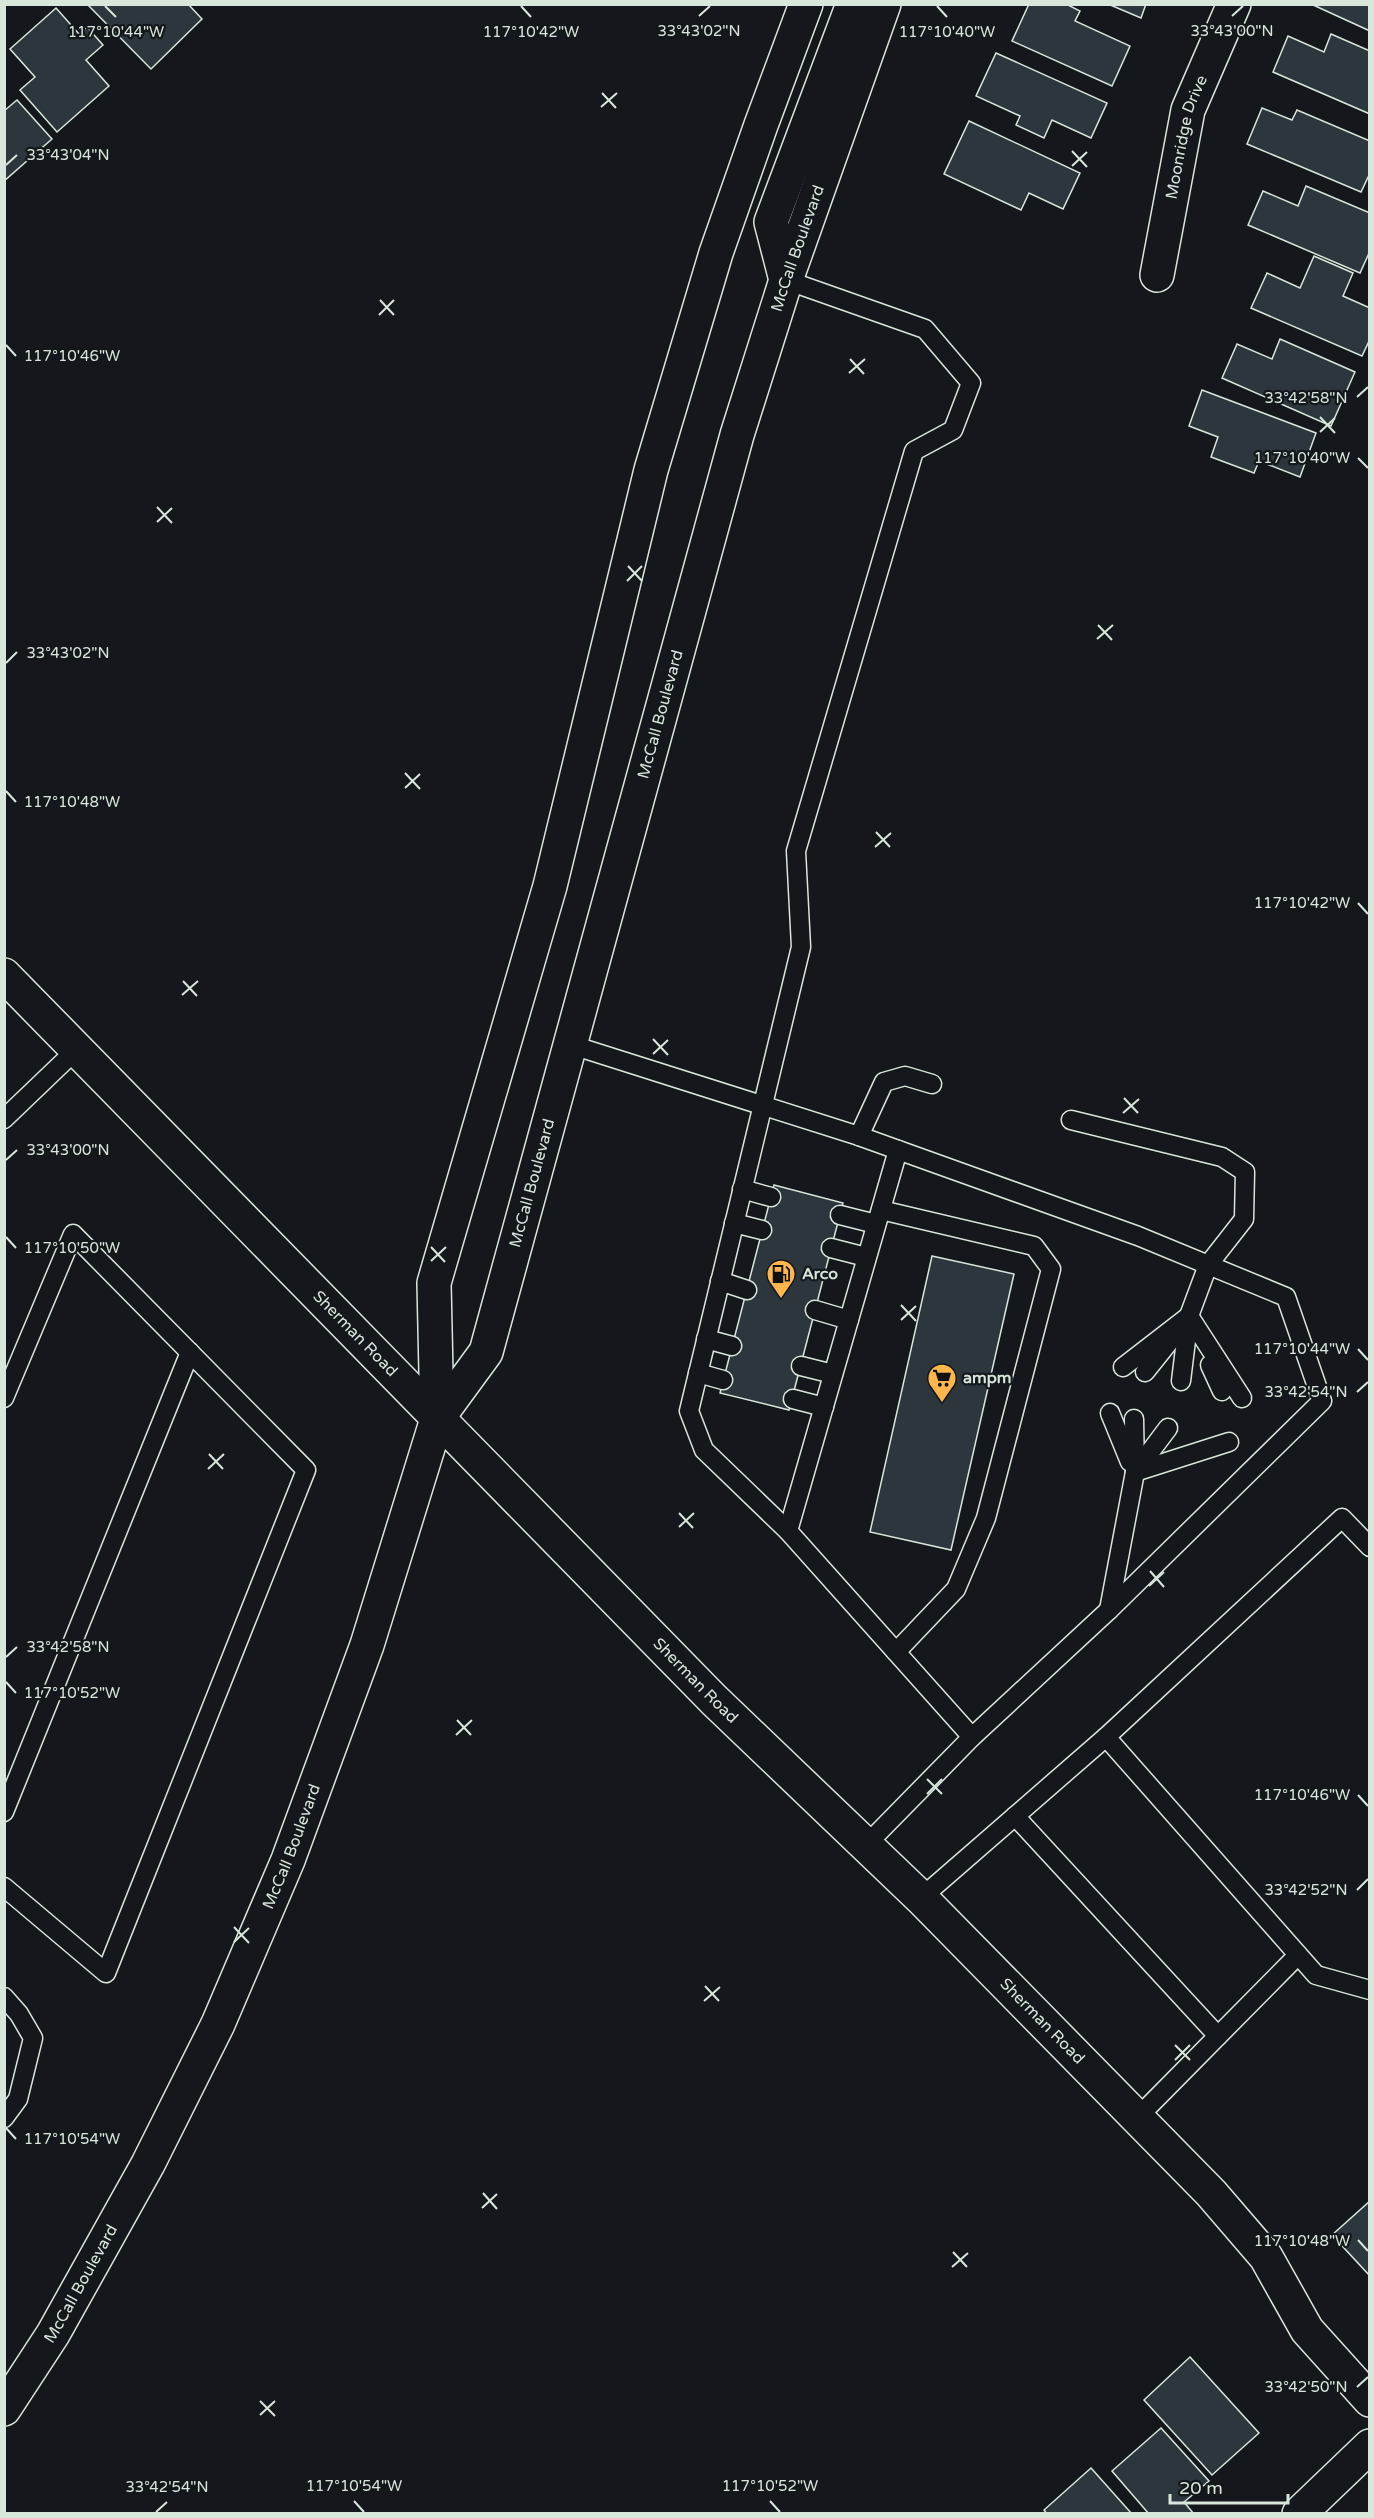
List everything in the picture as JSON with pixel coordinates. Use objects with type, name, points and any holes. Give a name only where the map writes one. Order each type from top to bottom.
[{"type":"main road","name":"McCall Boulevard","points":[[4,2409],[76,2294],[148,2164],[218,2024],[288,1860],[368,1645],[437,1419],[434,1283],[550,886],[651,470],[679,371],[727,221],[806,4]]},
{"type":"main road","points":[[786,280],[771,222],[853,4]]},
{"type":"main road","name":"McCall Boulevard","points":[[437,1419],[486,1352],[572,1045],[737,435],[786,280],[884,4]]},
{"type":"main road","name":"Moonridge Drive","points":[[1157,275],[1188,110],[1234,4]]},
{"type":"main road","name":"Sherman Road","points":[[4,975],[714,1700],[921,1898],[1211,2193],[1266,2257],[1308,2330],[1370,2400]]},
{"type":"main road","points":[[1299,2514],[1370,2446]]},
{"type":"lane","points":[[786,280],[925,329],[971,383],[953,430],[914,451],[796,851],[801,947],[689,1411],[704,1450],[788,1531],[972,1737]]},
{"type":"lane","points":[[572,1045],[859,1136],[1138,1236],[1286,1297],[1322,1401],[1109,1610],[972,1737],[866,1845]]},
{"type":"lane","points":[[4,1119],[77,1049]]},
{"type":"lane","points":[[859,1136],[884,1082],[905,1076],[932,1084]]},
{"type":"lane","points":[[1071,1120],[1222,1157],[1245,1172],[1244,1220],[1208,1264],[1189,1316],[1181,1381]]},
{"type":"lane","points":[[788,1531],[898,1150]]},
{"type":"lane","points":[[742,1190],[771,1197]]},
{"type":"lane","points":[[840,1215],[878,1217],[1034,1246],[1051,1269],[986,1518],[956,1588],[896,1652]]},
{"type":"lane","points":[[734,1223],[762,1230]]},
{"type":"lane","points":[[4,1398],[73,1234],[306,1470],[106,1973],[4,1887]]},
{"type":"lane","points":[[831,1248],[866,1257]]},
{"type":"lane","points":[[720,1281],[747,1290]]},
{"type":"lane","points":[[816,1310],[849,1320]]},
{"type":"lane","points":[[1123,1367],[1189,1316]]},
{"type":"lane","points":[[1145,1372],[1189,1316]]},
{"type":"lane","points":[[1189,1316],[1221,1391]]},
{"type":"lane","points":[[1189,1316],[1242,1398]]},
{"type":"lane","points":[[706,1339],[732,1346]]},
{"type":"lane","points":[[4,1812],[190,1352]]},
{"type":"lane","points":[[801,1366],[833,1374]]},
{"type":"lane","points":[[698,1373],[723,1380]]},
{"type":"lane","points":[[793,1399],[824,1407]]},
{"type":"lane","points":[[1110,1413],[1135,1472]]},
{"type":"lane","points":[[1109,1610],[1135,1472],[1134,1419]]},
{"type":"lane","points":[[1135,1472],[1168,1428]]},
{"type":"lane","points":[[1135,1472],[1209,1437]]},
{"type":"lane","points":[[1135,1472],[1229,1442]]},
{"type":"lane","points":[[921,1898],[1106,1737],[1342,1518],[1370,1547]]},
{"type":"lane","points":[[1106,1737],[1316,1974],[1370,1990]]},
{"type":"lane","points":[[1015,1815],[1218,2036]]},
{"type":"lane","points":[[1137,2118],[1298,1954]]},
{"type":"lane","points":[[4,1998],[19,2013],[33,2038],[18,2099],[4,2118]]},
{"type":"building","points":[[87,4],[188,4],[202,19],[151,69]]},
{"type":"building","points":[[1029,4],[1066,4],[1080,11],[1075,21],[1130,46],[1112,86],[1012,41]]},
{"type":"building","points":[[1108,4],[1146,4],[1141,18]]},
{"type":"building","points":[[1311,4],[1370,4],[1370,31]]},
{"type":"building","points":[[56,8],[79,34],[87,27],[103,45],[86,60],[109,86],[57,132],[20,90],[35,77],[10,49]]},
{"type":"building","points":[[1331,34],[1370,51],[1370,114],[1273,72],[1288,36],[1324,52]]},
{"type":"building","points":[[996,53],[1107,103],[1091,138],[1052,120],[1044,138],[1016,125],[1020,116],[976,96]]},
{"type":"building","points":[[17,100],[52,139],[4,181],[4,111]]},
{"type":"building","points":[[1262,108],[1292,120],[1297,110],[1370,141],[1370,173],[1361,192],[1247,144]]},
{"type":"building","points":[[969,121],[1080,173],[1063,209],[1029,193],[1021,210],[944,174]]},
{"type":"building","points":[[1306,186],[1370,213],[1370,251],[1360,273],[1248,225],[1263,191],[1298,206]]},
{"type":"building","points":[[1314,256],[1353,273],[1343,296],[1370,308],[1370,339],[1362,356],[1251,308],[1267,273],[1300,288]]},
{"type":"building","points":[[1280,339],[1355,372],[1331,426],[1222,378],[1237,344],[1272,359]]},
{"type":"building","points":[[1202,390],[1316,433],[1300,477],[1259,461],[1254,473],[1211,457],[1218,437],[1189,426]]},
{"type":"building","name":"Arco","points":[[774,1185],[843,1203],[789,1410],[720,1393]]},
{"type":"building","name":"ampm","points":[[932,1256],[1014,1274],[951,1550],[870,1532]]},
{"type":"building","points":[[1370,2201],[1370,2276],[1332,2235]]},
{"type":"building","points":[[1190,2357],[1259,2433],[1212,2475],[1144,2400]]},
{"type":"building","points":[[1161,2428],[1209,2481],[1184,2502],[1194,2514],[1149,2514],[1112,2471]]},
{"type":"building","points":[[1091,2468],[1132,2514],[1047,2514],[1044,2510]]},
{"type":"place","name":"Arco","points":[[781,1300]]},
{"type":"place","name":"ampm","points":[[942,1404]]}]
